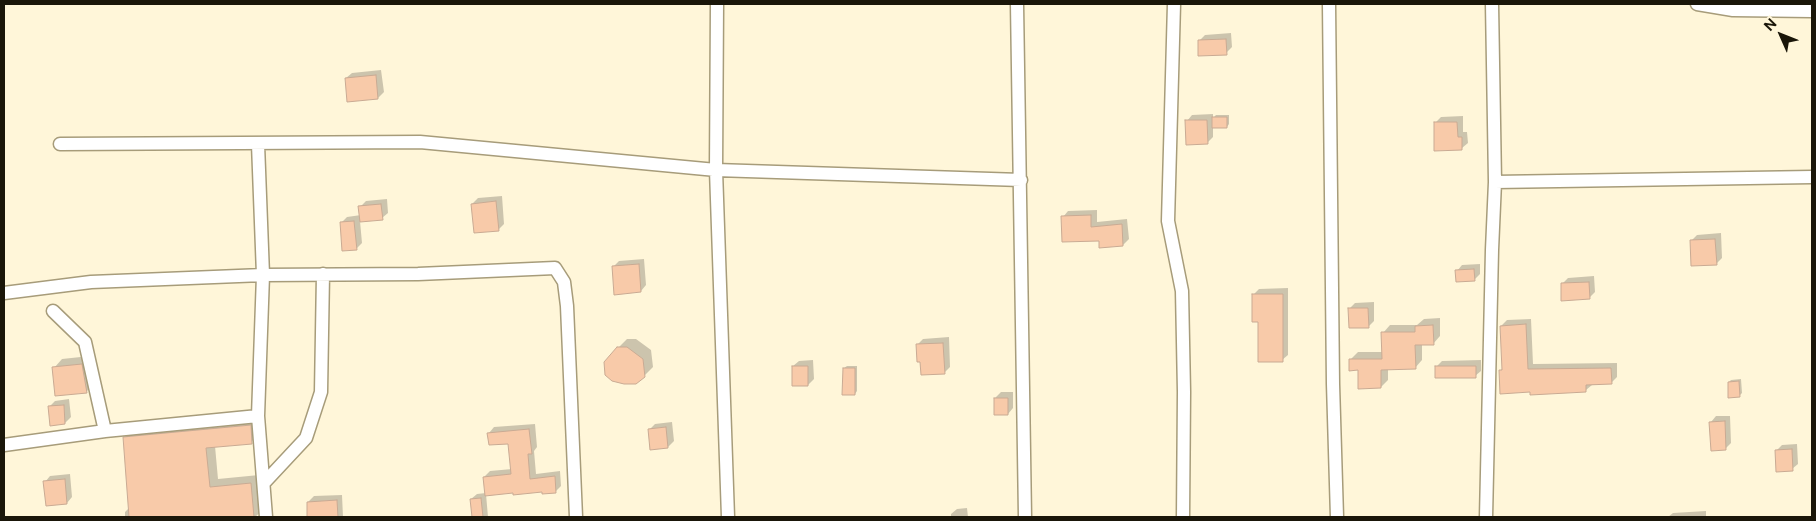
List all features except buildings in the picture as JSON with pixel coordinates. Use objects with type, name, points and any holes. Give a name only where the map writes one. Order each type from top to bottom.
[{"type":"street","points":[[717,4],[716,170],[728,517]]},
{"type":"street","points":[[1017,4],[1025,517]]},
{"type":"street","points":[[1174,4],[1168,221],[1182,291],[1184,392],[1183,517]]},
{"type":"street","points":[[1329,4],[1333,384],[1337,517]]},
{"type":"street","points":[[1486,517],[1495,182],[1492,4]]},
{"type":"street","points":[[1696,4],[1733,10],[1812,11]]},
{"type":"street","points":[[60,144],[420,142],[716,170],[1021,180]]},
{"type":"street","points":[[258,144],[263,275],[258,416],[266,517]]},
{"type":"street","points":[[1495,182],[1812,177]]},
{"type":"street","points":[[4,293],[91,282],[263,275],[418,274],[555,268],[564,282],[567,306],[576,517]]},
{"type":"street","points":[[264,483],[306,438],[320,392],[324,274]]},
{"type":"street","points":[[53,312],[85,342],[105,431]]},
{"type":"street","points":[[4,445],[105,431],[258,416]]}]
